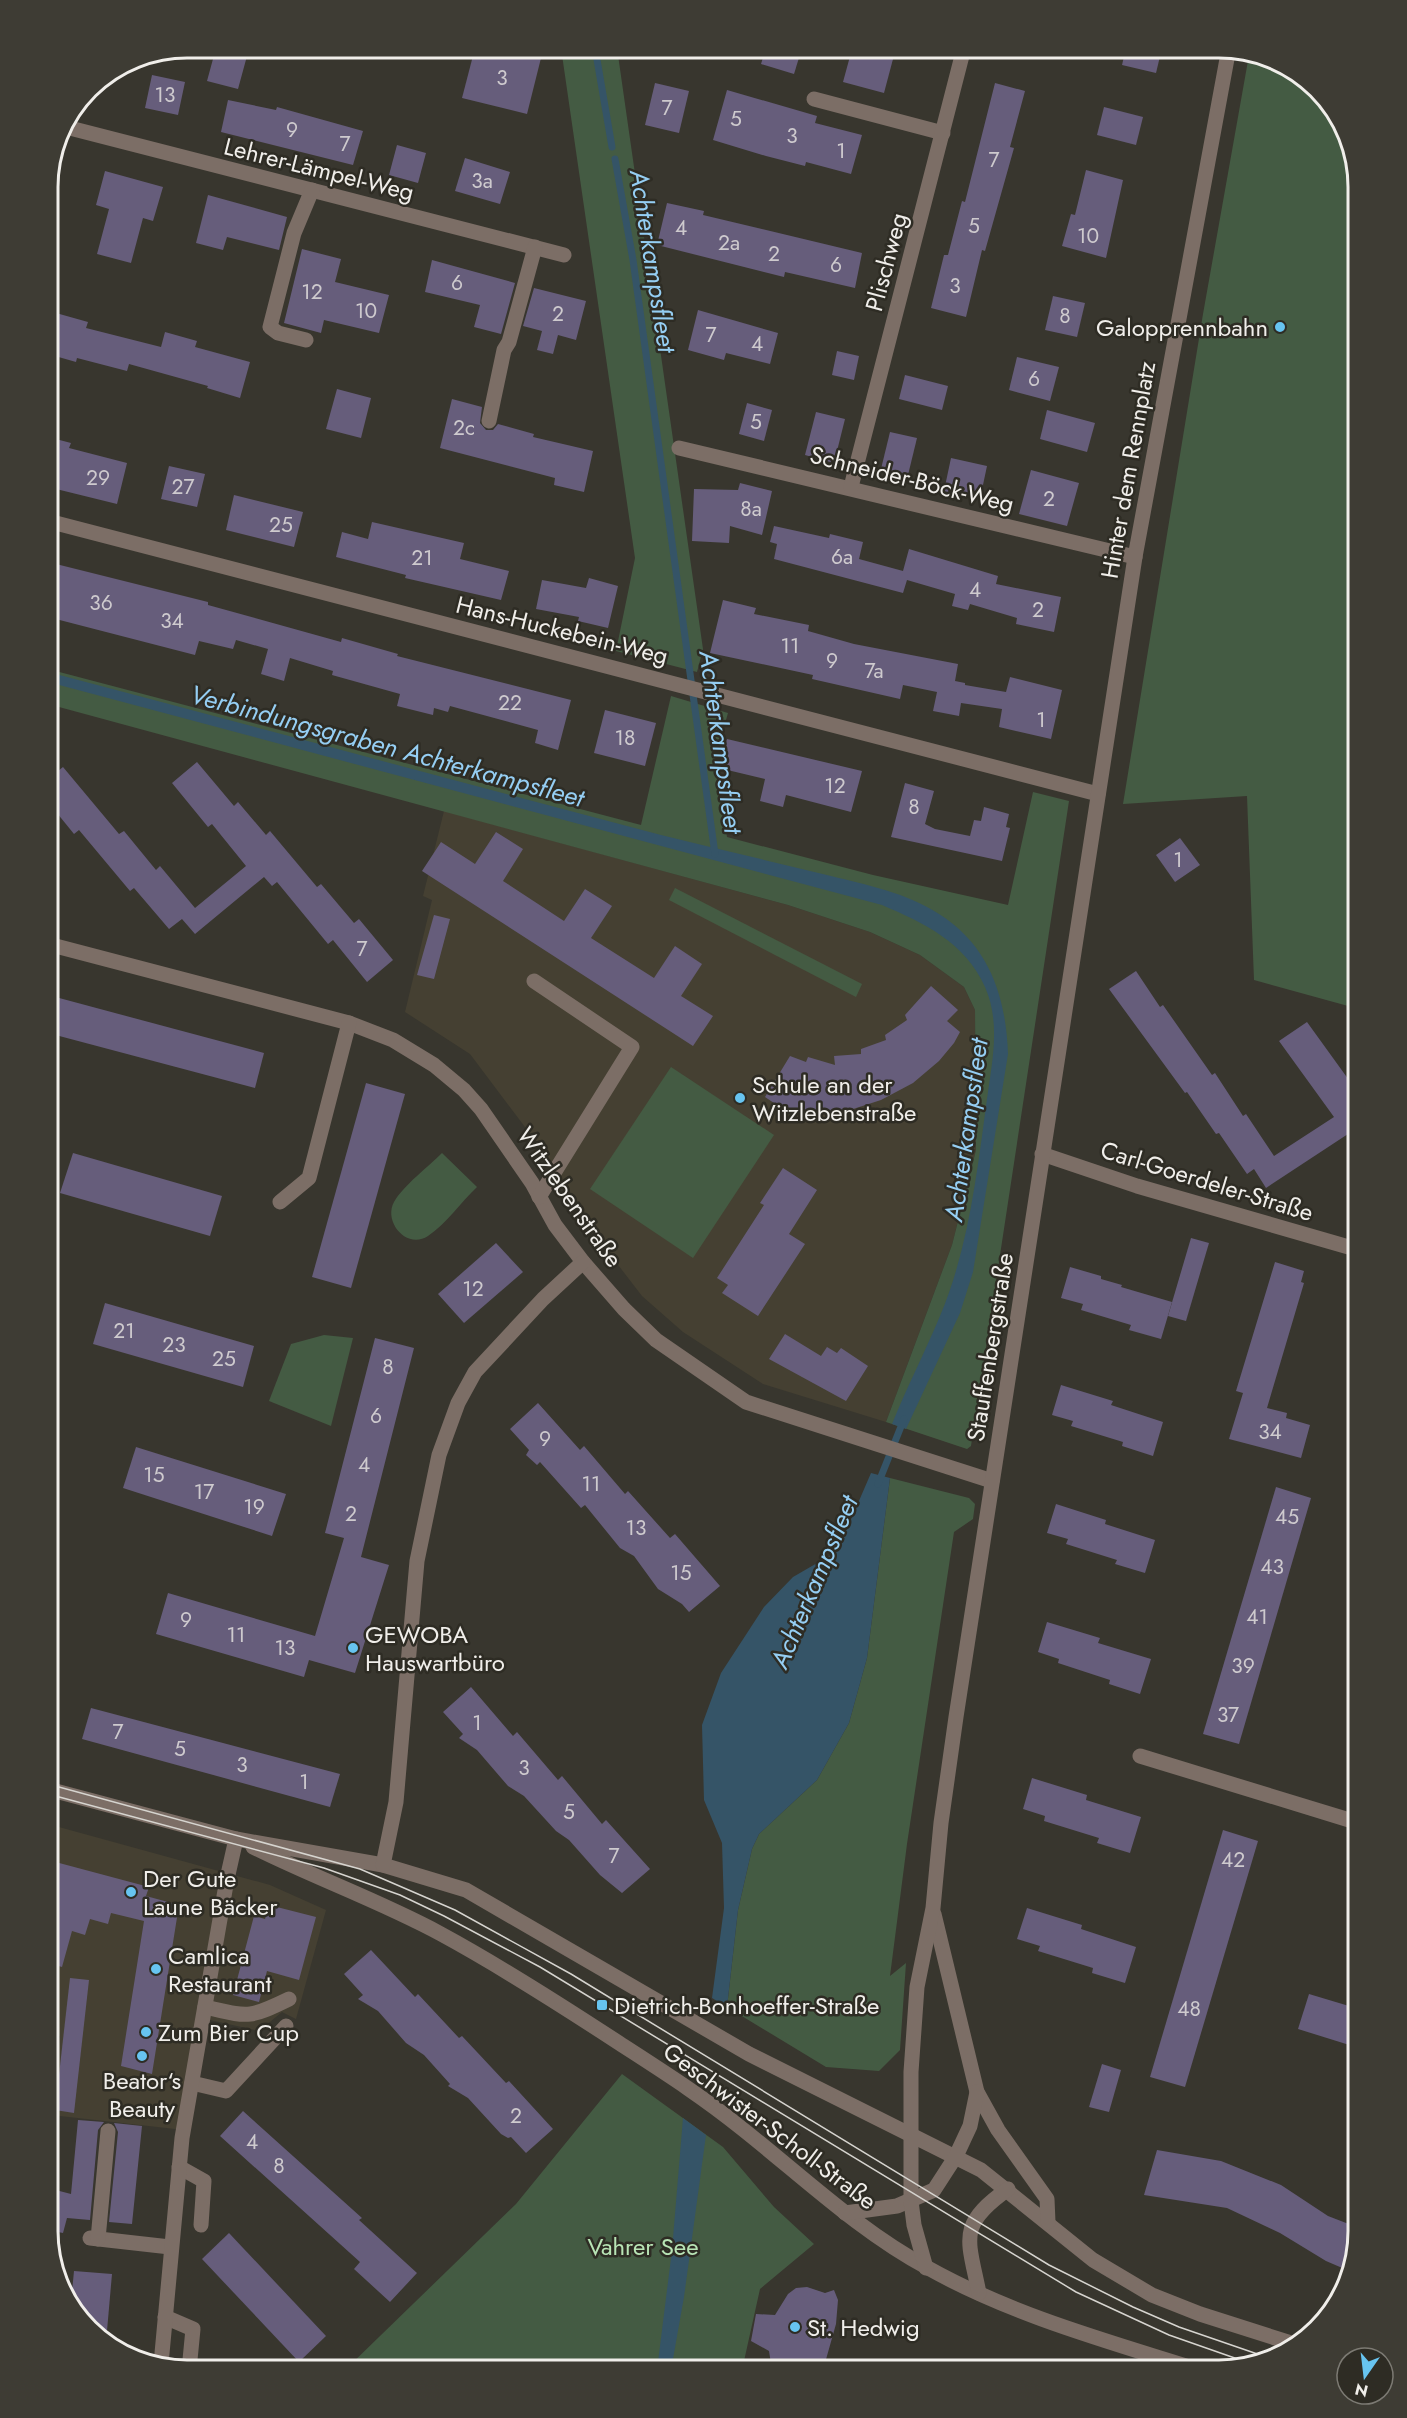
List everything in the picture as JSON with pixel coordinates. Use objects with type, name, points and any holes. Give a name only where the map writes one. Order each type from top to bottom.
[{"type":"street","name":"Plischweg","points":[[851,487],[961,59]]},
{"type":"street","name":"Hinter dem Rennplatz","points":[[1098,794],[1135,557],[1227,59]]},
{"type":"street","points":[[814,99],[943,133]]},
{"type":"street","name":"Lehrer-Lämpel-Weg","points":[[73,129],[564,255]]},
{"type":"street","points":[[306,340],[278,333],[270,327],[294,233],[312,190]]},
{"type":"street","points":[[489,421],[504,350],[509,342],[535,248]]},
{"type":"street","name":"Schneider-Böck-Weg","points":[[679,448],[851,487],[1135,557]]},
{"type":"street","name":"Hans-Huckebein-Weg","points":[[59,524],[1098,794]]},
{"type":"street","name":"Stauffenbergstraße","points":[[926,2268],[914,2225],[911,2201],[910,2134],[916,1987],[933,1908],[940,1823],[1098,794]]},
{"type":"street","name":"Witzlebenstraße","points":[[59,947],[349,1023],[393,1040],[434,1065],[464,1090],[481,1109],[555,1224],[583,1262],[624,1310],[656,1340],[746,1402],[992,1481]]},
{"type":"street","points":[[534,981],[632,1047],[539,1197]]},
{"type":"street","points":[[280,1202],[309,1178],[349,1023]]},
{"type":"street","name":"Carl-Goerdeler-Straße","points":[[1042,1154],[1137,1186],[1348,1247]]},
{"type":"street","points":[[383,1865],[396,1802],[417,1561],[440,1455],[458,1403],[475,1372],[543,1299],[583,1262]]},
{"type":"street","points":[[1140,1756],[1348,1820]]},
{"type":"street","name":"Geschwister-Scholl-Straße","points":[[58,1792],[236,1839],[383,1865],[466,1890],[748,2054],[956,2156],[1008,2189],[1093,2260],[1152,2295],[1200,2314],[1285,2341]]},
{"type":"street","points":[[162,2357],[179,2167],[227,1880],[236,1839]]},
{"type":"street","name":"Geschwister-Scholl-Straße","points":[[236,1839],[310,1876],[376,1902],[480,1957],[618,2042],[739,2126],[845,2213],[926,2268],[979,2293],[1079,2333],[1166,2360]]},
{"type":"street","name":"Stauffenbergstraße","points":[[933,1908],[977,2092],[998,2130],[1047,2199],[1048,2222]]},
{"type":"street","points":[[205,2007],[246,2016],[255,2015],[289,1999]]},
{"type":"street","points":[[192,2083],[226,2091],[286,2026]]},
{"type":"street","name":"Stauffenbergstraße","points":[[845,2213],[870,2208],[886,2209],[934,2190],[956,2156],[970,2126],[977,2092]]},
{"type":"street","points":[[108,2131],[94,2238],[170,2247]]},
{"type":"street","points":[[179,2167],[204,2181],[201,2225]]},
{"type":"street","points":[[979,2293],[968,2242],[971,2229],[985,2205],[1008,2189]]},
{"type":"street","points":[[165,2317],[193,2329],[190,2359]]},
{"type":"shaded area","name":"Schule an der Witzlebenstraße","points":[[444,811],[788,905],[870,932],[920,955],[964,987],[975,1010],[976,1150],[952,1245],[886,1422],[763,1384],[683,1332],[642,1296],[592,1231],[537,1143],[470,1054],[405,1012],[432,900],[423,896]]},
{"type":"shaded area","points":[[58,1827],[270,1885],[326,1910],[296,2019],[282,2012],[259,2031],[201,2018],[184,2130],[58,2116],[60,2036],[58,2036]]},
{"type":"green space","points":[[563,59],[619,59],[703,649],[697,672],[616,651],[635,558]]},
{"type":"green space","points":[[1248,62],[1261,65],[1291,80],[1316,102],[1327,116],[1342,146],[1348,179],[1348,1006],[1254,980],[1247,796],[1123,804],[1203,314]]},
{"type":"green space","points":[[59,672],[641,825],[671,696],[728,713],[715,759],[727,837],[873,875],[1008,905],[1033,792],[1069,801],[971,1446],[967,1449],[886,1422],[952,1245],[976,1150],[975,1010],[964,987],[920,955],[870,932],[788,905],[59,707]]},
{"type":"green space","points":[[675,888],[862,984],[856,997],[669,900]]},
{"type":"green space","points":[[671,1067],[774,1135],[693,1258],[590,1189]]},
{"type":"green space","points":[[442,1153],[477,1187],[428,1236],[420,1239],[405,1237],[394,1225],[391,1210],[394,1202],[410,1183]]},
{"type":"green space","points":[[324,1335],[353,1338],[331,1426],[269,1401],[291,1344]]},
{"type":"green space","points":[[890,1478],[969,1498],[975,1504],[973,1519],[954,1532],[907,1844],[890,1976],[906,1963],[900,2050],[879,2071],[826,2067],[727,2007],[738,1910],[752,1849],[759,1834],[817,1780],[849,1723],[867,1658]]},
{"type":"green space","name":"Vahrer See","points":[[622,2074],[723,2147],[774,2207],[814,2244],[760,2289],[744,2360],[356,2359],[516,2204]]},
{"type":"water","points":[[59,675],[661,835],[873,886],[914,900],[957,927],[983,958],[992,975],[1004,1013],[1008,1054],[973,1272],[960,1313],[906,1429],[892,1424],[950,1290],[971,1209],[993,1057],[994,1029],[993,1014],[985,987],[977,971],[966,958],[955,946],[928,927],[882,905],[59,685]]},
{"type":"water","points":[[871,1473],[890,1478],[867,1658],[849,1723],[817,1780],[759,1834],[752,1849],[738,1910],[727,2007],[712,1998],[724,1908],[722,1843],[704,1800],[702,1725],[721,1673],[764,1607],[793,1577],[831,1555],[843,1538]]},
{"type":"water","points":[[683,2118],[706,2135],[684,2297],[673,2359],[658,2359],[672,2250]]},
{"type":"building","points":[[213,59],[246,59],[238,89],[207,81]]},
{"type":"building","points":[[472,59],[541,59],[527,114],[462,98]]},
{"type":"building","points":[[763,59],[799,59],[794,74],[761,64]]},
{"type":"building","points":[[849,59],[893,59],[884,93],[843,82]]},
{"type":"building","points":[[1123,59],[1159,59],[1156,73],[1122,65]]},
{"type":"building","points":[[152,75],[185,82],[178,115],[145,108]]},
{"type":"building","points":[[655,83],[689,91],[679,133],[645,125]]},
{"type":"building","points":[[995,83],[1025,91],[1010,147],[1014,148],[985,251],[982,250],[966,317],[931,308],[944,255],[948,255],[962,201],[965,202]]},
{"type":"building","points":[[727,90],[817,116],[815,123],[862,135],[851,174],[806,162],[805,166],[713,140]]},
{"type":"building","points":[[228,100],[276,110],[277,107],[363,131],[353,165],[221,132]]},
{"type":"building","points":[[1104,107],[1143,117],[1136,145],[1097,135]]},
{"type":"building","points":[[397,145],[426,153],[418,183],[389,175]]},
{"type":"building","points":[[465,158],[510,172],[500,204],[455,191]]},
{"type":"building","points":[[1086,170],[1123,180],[1106,258],[1062,246],[1071,214],[1075,215]]},
{"type":"building","points":[[105,171],[163,187],[153,221],[143,218],[131,263],[97,254],[109,209],[96,205]]},
{"type":"building","points":[[208,195],[287,217],[279,250],[227,237],[223,250],[196,243]]},
{"type":"building","points":[[667,203],[704,211],[703,215],[862,253],[855,288],[785,272],[784,277],[657,245]]},
{"type":"building","points":[[302,249],[341,259],[335,282],[389,295],[379,333],[324,320],[321,333],[284,323]]},
{"type":"building","points":[[432,260],[515,283],[501,334],[474,327],[480,305],[425,292]]},
{"type":"building","points":[[534,288],[586,301],[576,340],[558,335],[553,354],[537,350],[542,331],[523,326]]},
{"type":"building","points":[[1053,296],[1085,303],[1077,337],[1045,330]]},
{"type":"building","points":[[698,310],[778,333],[770,364],[726,353],[724,360],[688,350]]},
{"type":"building","points":[[59,314],[88,322],[86,328],[161,347],[165,332],[197,341],[195,347],[250,362],[240,398],[207,388],[208,386],[129,364],[127,371],[77,358],[76,362],[59,357]]},
{"type":"building","points":[[837,351],[859,356],[854,380],[832,375]]},
{"type":"building","points":[[1017,357],[1059,367],[1050,401],[1009,390]]},
{"type":"building","points":[[905,375],[948,386],[942,410],[899,399]]},
{"type":"building","points":[[337,389],[371,398],[361,438],[326,429]]},
{"type":"building","points":[[452,399],[482,407],[480,423],[486,430],[493,430],[498,424],[534,434],[533,437],[593,451],[584,492],[554,485],[555,478],[440,448]]},
{"type":"building","points":[[747,403],[772,410],[764,441],[739,434]]},
{"type":"building","points":[[1047,410],[1095,423],[1087,452],[1040,439]]},
{"type":"building","points":[[816,412],[845,419],[834,463],[805,455]]},
{"type":"building","points":[[890,432],[917,438],[908,475],[881,469]]},
{"type":"building","points":[[59,440],[71,443],[69,448],[127,463],[117,504],[59,490]]},
{"type":"building","points":[[951,458],[987,466],[980,499],[944,491]]},
{"type":"building","points":[[169,466],[205,474],[197,507],[161,499]]},
{"type":"building","points":[[1031,470],[1079,483],[1067,526],[1019,514]]},
{"type":"building","points":[[740,483],[772,491],[762,535],[730,526],[729,543],[692,541],[694,489],[738,490]]},
{"type":"building","points":[[234,495],[303,512],[294,547],[226,530]]},
{"type":"building","points":[[372,522],[464,543],[460,559],[509,571],[501,600],[405,578],[406,575],[336,557],[342,532],[368,539]]},
{"type":"building","points":[[774,526],[829,538],[830,534],[863,542],[859,559],[903,571],[909,549],[998,576],[996,584],[1061,597],[1054,632],[1016,624],[1017,618],[970,604],[968,610],[952,606],[955,594],[907,580],[903,593],[774,559],[777,544],[770,542]]},
{"type":"building","points":[[59,565],[208,602],[208,605],[341,642],[342,638],[398,654],[397,656],[571,700],[558,750],[535,743],[538,730],[450,706],[448,712],[434,708],[433,715],[397,706],[400,694],[332,675],[333,671],[290,658],[284,681],[261,674],[268,649],[236,640],[233,649],[199,641],[195,655],[59,620]]},
{"type":"building","points":[[589,578],[618,586],[608,628],[578,621],[579,617],[536,609],[542,580],[586,588]]},
{"type":"building","points":[[723,600],[756,608],[754,614],[809,625],[808,631],[854,644],[958,664],[955,681],[965,683],[965,685],[1006,692],[1010,677],[1062,690],[1051,739],[999,727],[1002,709],[961,703],[959,716],[933,711],[937,692],[903,685],[900,699],[812,679],[813,675],[710,653]]},
{"type":"building","points":[[605,710],[656,723],[645,766],[594,753]]},
{"type":"building","points":[[727,739],[862,771],[851,812],[786,795],[783,807],[760,801],[765,779],[719,768]]},
{"type":"building","points":[[197,762],[234,806],[238,802],[266,835],[270,831],[317,887],[321,884],[354,923],[359,919],[393,960],[367,982],[333,940],[328,944],[277,882],[272,886],[264,877],[195,934],[182,919],[169,929],[134,888],[130,891],[79,830],[74,834],[59,815],[59,770],[63,767],[119,834],[124,831],[156,870],[160,866],[195,908],[246,866],[212,824],[208,827],[172,783]]},
{"type":"building","points":[[905,783],[934,791],[925,824],[935,829],[970,836],[974,820],[981,821],[984,807],[1009,814],[1006,827],[1010,828],[1002,861],[891,837]]},
{"type":"building","points":[[496,832],[523,849],[503,881],[564,921],[585,889],[612,906],[591,938],[654,978],[675,946],[702,964],[681,996],[713,1016],[693,1046],[422,871],[441,842],[475,864]]},
{"type":"building","points":[[1180,838],[1200,865],[1175,882],[1156,855]]},
{"type":"building","points":[[434,915],[450,919],[434,979],[417,975]]},
{"type":"building","points":[[1136,971],[1160,1007],[1163,1005],[1212,1075],[1215,1073],[1243,1116],[1246,1114],[1274,1156],[1334,1117],[1279,1041],[1307,1022],[1348,1079],[1348,1134],[1266,1188],[1254,1169],[1247,1174],[1219,1133],[1216,1134],[1109,989]]},
{"type":"building","points":[[931,986],[958,1010],[947,1021],[960,1032],[939,1061],[913,1083],[881,1100],[850,1110],[813,1113],[780,1107],[765,1097],[790,1056],[806,1062],[808,1057],[835,1065],[834,1056],[861,1054],[861,1049],[886,1040],[885,1035],[907,1020],[905,1015]]},
{"type":"building","points":[[59,998],[264,1053],[255,1088],[59,1036]]},
{"type":"building","points":[[366,1083],[405,1094],[351,1288],[312,1277]]},
{"type":"building","points":[[73,1153],[222,1196],[210,1236],[60,1193]]},
{"type":"building","points":[[783,1168],[817,1190],[789,1234],[805,1244],[758,1316],[722,1293],[728,1285],[717,1278],[764,1205],[760,1203]]},
{"type":"building","points":[[1191,1238],[1209,1243],[1186,1321],[1168,1316]]},
{"type":"building","points":[[496,1243],[523,1272],[464,1323],[438,1294]]},
{"type":"building","points":[[1275,1262],[1304,1271],[1301,1282],[1304,1283],[1267,1408],[1287,1413],[1286,1418],[1310,1425],[1301,1458],[1229,1439],[1243,1393],[1236,1391]]},
{"type":"building","points":[[1070,1267],[1101,1276],[1101,1279],[1122,1285],[1121,1287],[1172,1302],[1161,1339],[1129,1330],[1131,1325],[1081,1310],[1083,1304],[1061,1298]]},
{"type":"building","points":[[105,1303],[254,1346],[243,1387],[93,1344]]},
{"type":"building","points":[[785,1334],[821,1356],[827,1347],[837,1353],[841,1348],[868,1366],[846,1401],[769,1359]]},
{"type":"building","points":[[375,1338],[414,1348],[361,1557],[389,1565],[355,1673],[309,1660],[304,1677],[156,1634],[168,1593],[315,1636],[344,1538],[325,1533]]},
{"type":"building","points":[[1061,1385],[1113,1401],[1111,1405],[1163,1422],[1153,1456],[1122,1446],[1123,1442],[1071,1426],[1073,1421],[1052,1415]]},
{"type":"building","points":[[538,1403],[580,1450],[584,1446],[625,1494],[628,1491],[670,1538],[675,1534],[720,1586],[689,1612],[682,1604],[658,1589],[634,1556],[620,1548],[585,1505],[581,1508],[540,1462],[537,1465],[526,1455],[529,1450],[510,1429]]},
{"type":"building","points":[[136,1447],[286,1494],[272,1536],[123,1488]]},
{"type":"building","points":[[1276,1487],[1311,1498],[1239,1744],[1203,1734]]},
{"type":"building","points":[[1056,1504],[1106,1520],[1105,1524],[1155,1540],[1145,1573],[1115,1564],[1117,1560],[1066,1544],[1068,1539],[1047,1533]]},
{"type":"building","points":[[1047,1622],[1100,1638],[1098,1643],[1151,1659],[1140,1694],[1109,1684],[1110,1680],[1058,1663],[1059,1659],[1038,1652]]},
{"type":"building","points":[[471,1687],[513,1736],[517,1732],[558,1780],[562,1776],[602,1824],[606,1820],[650,1869],[622,1893],[600,1875],[569,1840],[556,1831],[524,1796],[508,1786],[477,1750],[459,1738],[463,1734],[443,1712]]},
{"type":"building","points":[[91,1708],[340,1774],[330,1807],[82,1739]]},
{"type":"building","points":[[1032,1778],[1087,1795],[1086,1800],[1141,1817],[1130,1853],[1097,1843],[1099,1838],[1044,1821],[1045,1816],[1023,1809]]},
{"type":"building","points":[[1223,1830],[1258,1841],[1185,2087],[1150,2077]]},
{"type":"building","points":[[58,1863],[149,1887],[146,1896],[179,1905],[152,2074],[121,2066],[144,1921],[111,1913],[108,1924],[90,1919],[85,1935],[72,1931],[62,1967],[58,1966]]},
{"type":"building","points":[[269,1905],[316,1917],[299,1980],[267,1971],[259,2002],[233,1995],[254,1916],[265,1919]]},
{"type":"building","points":[[1027,1908],[1082,1925],[1081,1929],[1136,1947],[1125,1983],[1092,1973],[1093,1968],[1038,1951],[1040,1946],[1017,1939]]},
{"type":"building","points":[[371,1950],[415,1997],[418,1994],[506,2083],[509,2081],[553,2129],[526,2153],[511,2137],[508,2138],[501,2134],[468,2098],[448,2086],[450,2084],[424,2055],[406,2043],[378,2011],[358,1999],[363,1995],[344,1974]]},
{"type":"building","points":[[70,1978],[89,1980],[74,2113],[58,2110],[58,2083]]},
{"type":"building","points":[[1309,1994],[1348,2006],[1348,2045],[1298,2029]]},
{"type":"building","points":[[1102,2064],[1121,2070],[1109,2112],[1089,2107]]},
{"type":"building","points":[[243,2111],[362,2218],[359,2220],[417,2273],[390,2302],[354,2269],[360,2262],[220,2136]]},
{"type":"building","points":[[78,2120],[104,2122],[98,2130],[90,2220],[67,2218],[63,2233],[58,2232],[58,2191],[71,2194]]},
{"type":"building","points":[[114,2123],[142,2126],[132,2224],[109,2222],[118,2132]]},
{"type":"building","points":[[1157,2150],[1221,2161],[1281,2185],[1328,2216],[1348,2224],[1343,2268],[1326,2261],[1280,2233],[1227,2208],[1144,2195]]},
{"type":"building","points":[[229,2233],[326,2336],[302,2359],[296,2359],[202,2259]]},
{"type":"building","points":[[74,2271],[112,2274],[107,2331],[91,2316],[72,2289]]},
{"type":"building","name":"St. Hedwig","points":[[807,2287],[825,2293],[834,2290],[838,2300],[836,2324],[826,2360],[770,2360],[769,2351],[751,2341],[756,2314],[775,2315],[788,2294],[796,2288]]},
{"type":"waterway","name":"Achterkampsfleet","points":[[597,59],[612,147]]},
{"type":"waterway","name":"Achterkampsfleet","points":[[615,159],[633,260],[715,854]]},
{"type":"waterway","name":"Achterkampsfleet","points":[[878,1484],[904,1419]]},
{"type":"tram line","points":[[58,1787],[360,1869],[455,1910],[571,1974],[1049,2265],[1179,2327],[1257,2354]]},
{"type":"tram line","points":[[58,1797],[324,1868],[400,1895],[540,1967],[1076,2292],[1169,2335],[1235,2358]]},
{"type":"place","name":"Galopprennbahn","points":[[1280,327]]},
{"type":"place","name":"Schule an der Witzlebenstraße","points":[[740,1098]]},
{"type":"place","name":"GEWOBA Hauswartbüro","points":[[353,1648]]},
{"type":"place","name":"Der Gute Laune Bäcker","points":[[131,1892]]},
{"type":"place","name":"Camlica Restaurant","points":[[156,1969]]},
{"type":"place","name":"Dietrich-Bonhoeffer-Straße","points":[[602,2005]]},
{"type":"place","name":"Zum Bier Cup","points":[[146,2032]]},
{"type":"place","name":"Beator‘s Beauty","points":[[142,2056]]},
{"type":"place","name":"St. Hedwig","points":[[795,2327]]},
{"type":"water label","name":"Verbindungsgraben Achterkampsfleet","points":[[387,746]]}]
